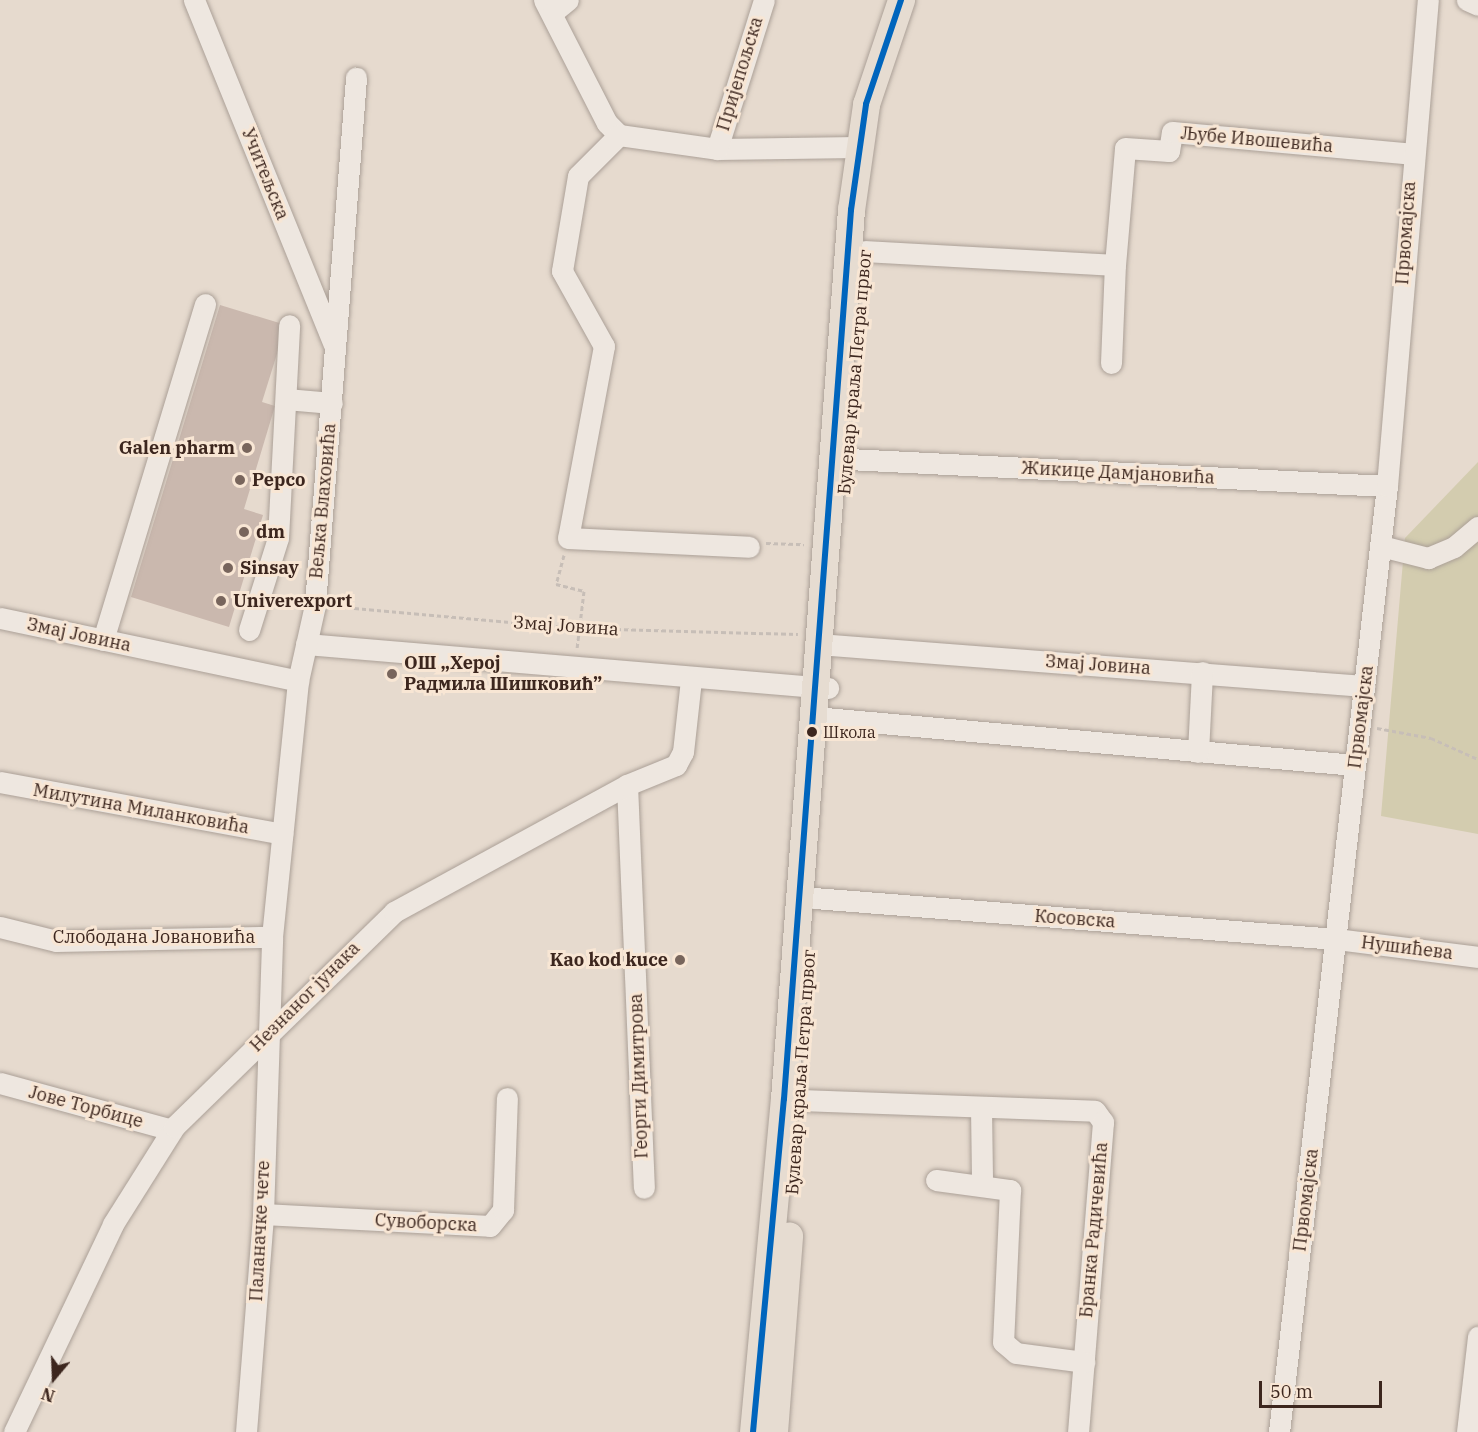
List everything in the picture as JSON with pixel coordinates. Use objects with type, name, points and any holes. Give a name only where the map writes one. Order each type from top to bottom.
[{"type":"main road","name":"Булевар краља Петра првог","points":[[824,640],[825,546],[858,147],[901,0]]},
{"type":"main road","name":"Булевар краља Петра првог","points":[[753,1432],[824,640],[848,459],[873,139],[916,0]]},
{"type":"main road","name":"Булевар краља Петра првог","points":[[774,1432],[814,898],[825,718],[820,688]]},
{"type":"street","name":"Учитељска","points":[[194,0],[336,349]]},
{"type":"street","name":"Пријепољска","points":[[717,149],[764,0]]},
{"type":"street","name":"Првомајска","points":[[1279,1432],[1388,486],[1412,154],[1428,0]]},
{"type":"street","points":[[1467,0],[1478,5]]},
{"type":"street","points":[[555,4],[607,123],[619,135],[717,149],[858,147]]},
{"type":"street","name":"Вељка Влаховића","points":[[269,1030],[272,937],[298,681],[315,605],[356,78]]},
{"type":"street","name":"Љубе Ивошевића","points":[[1115,265],[1125,148],[1169,151],[1172,132],[1412,154]]},
{"type":"street","points":[[619,135],[578,176],[562,271],[604,346],[568,538],[749,547]]},
{"type":"street","points":[[865,250],[1115,265],[1111,363]]},
{"type":"street","points":[[103,640],[205,304]]},
{"type":"street","points":[[249,630],[278,538],[289,325]]},
{"type":"street","points":[[286,399],[332,403]]},
{"type":"street","name":"Жикице Дамјановића","points":[[848,459],[1388,486]]},
{"type":"street","points":[[1381,546],[1428,558],[1454,547],[1478,526]]},
{"type":"street","name":"Змај Јовина","points":[[0,618],[298,681]]},
{"type":"street","name":"Змај Јовина","points":[[824,640],[1364,686]]},
{"type":"street","points":[[306,644],[575,671],[820,688]]},
{"type":"street","points":[[1198,752],[1202,672]]},
{"type":"street","name":"Незнаног јунака","points":[[14,1432],[113,1224],[172,1130],[269,1030],[394,912],[627,785],[676,765],[683,752],[691,680]]},
{"type":"street","points":[[825,718],[1355,765]]},
{"type":"street","name":"Милутина Миланковића","points":[[0,782],[282,834]]},
{"type":"street","name":"Георги Димитрова","points":[[627,785],[644,1188]]},
{"type":"street","name":"Косовска","points":[[814,898],[1336,939]]},
{"type":"street","name":"Слободана Јовановића","points":[[0,927],[56,941],[272,937]]},
{"type":"street","name":"Нушићева","points":[[1336,939],[1478,957]]},
{"type":"street","name":"Паланачке чете","points":[[246,1432],[263,1214],[269,1030]]},
{"type":"street","name":"Јове Торбице","points":[[0,1083],[172,1130]]},
{"type":"street","name":"Сувоборска","points":[[263,1214],[490,1226],[503,1210],[507,1098]]},
{"type":"street","name":"Бранка Радичевића","points":[[800,1100],[981,1107],[1078,1107],[1095,1111],[1103,1122],[1078,1432]]},
{"type":"street","points":[[981,1107],[982,1182]]},
{"type":"street","points":[[936,1180],[982,1182],[1010,1190],[1014,1201],[1003,1342],[1016,1353],[1084,1362]]},
{"type":"street","points":[[1467,1432],[1478,1337]]},
{"type":"path","points":[[568,538],[556,584],[584,591],[575,671]]},
{"type":"path","points":[[749,547],[825,546]]},
{"type":"path","name":"Змај Јовина","points":[[315,605],[579,628],[824,640]]},
{"type":"path","points":[[1360,724],[1431,738],[1478,759]]},
{"type":"shaded area","points":[[1478,462],[1478,834],[1381,816],[1405,538]]},
{"type":"building","points":[[220,305],[286,325],[262,402],[275,406],[244,509],[263,515],[229,627],[131,597]]},
{"type":"transit line","points":[[753,1432],[784,1099],[851,210],[866,104],[901,0]]},
{"type":"place","name":"Galen pharm","points":[[247,448]]},
{"type":"place","name":"Pepco","points":[[240,480]]},
{"type":"place","name":"dm","points":[[244,532]]},
{"type":"place","name":"Sinsay","points":[[228,568]]},
{"type":"place","name":"Univerexport","points":[[221,601]]},
{"type":"place","name":"ОШ „Херој Радмила Шишковић”","points":[[392,674]]},
{"type":"place","name":"Школа","points":[[812,732]]},
{"type":"place","name":"Kao kod kuce","points":[[680,960]]}]
